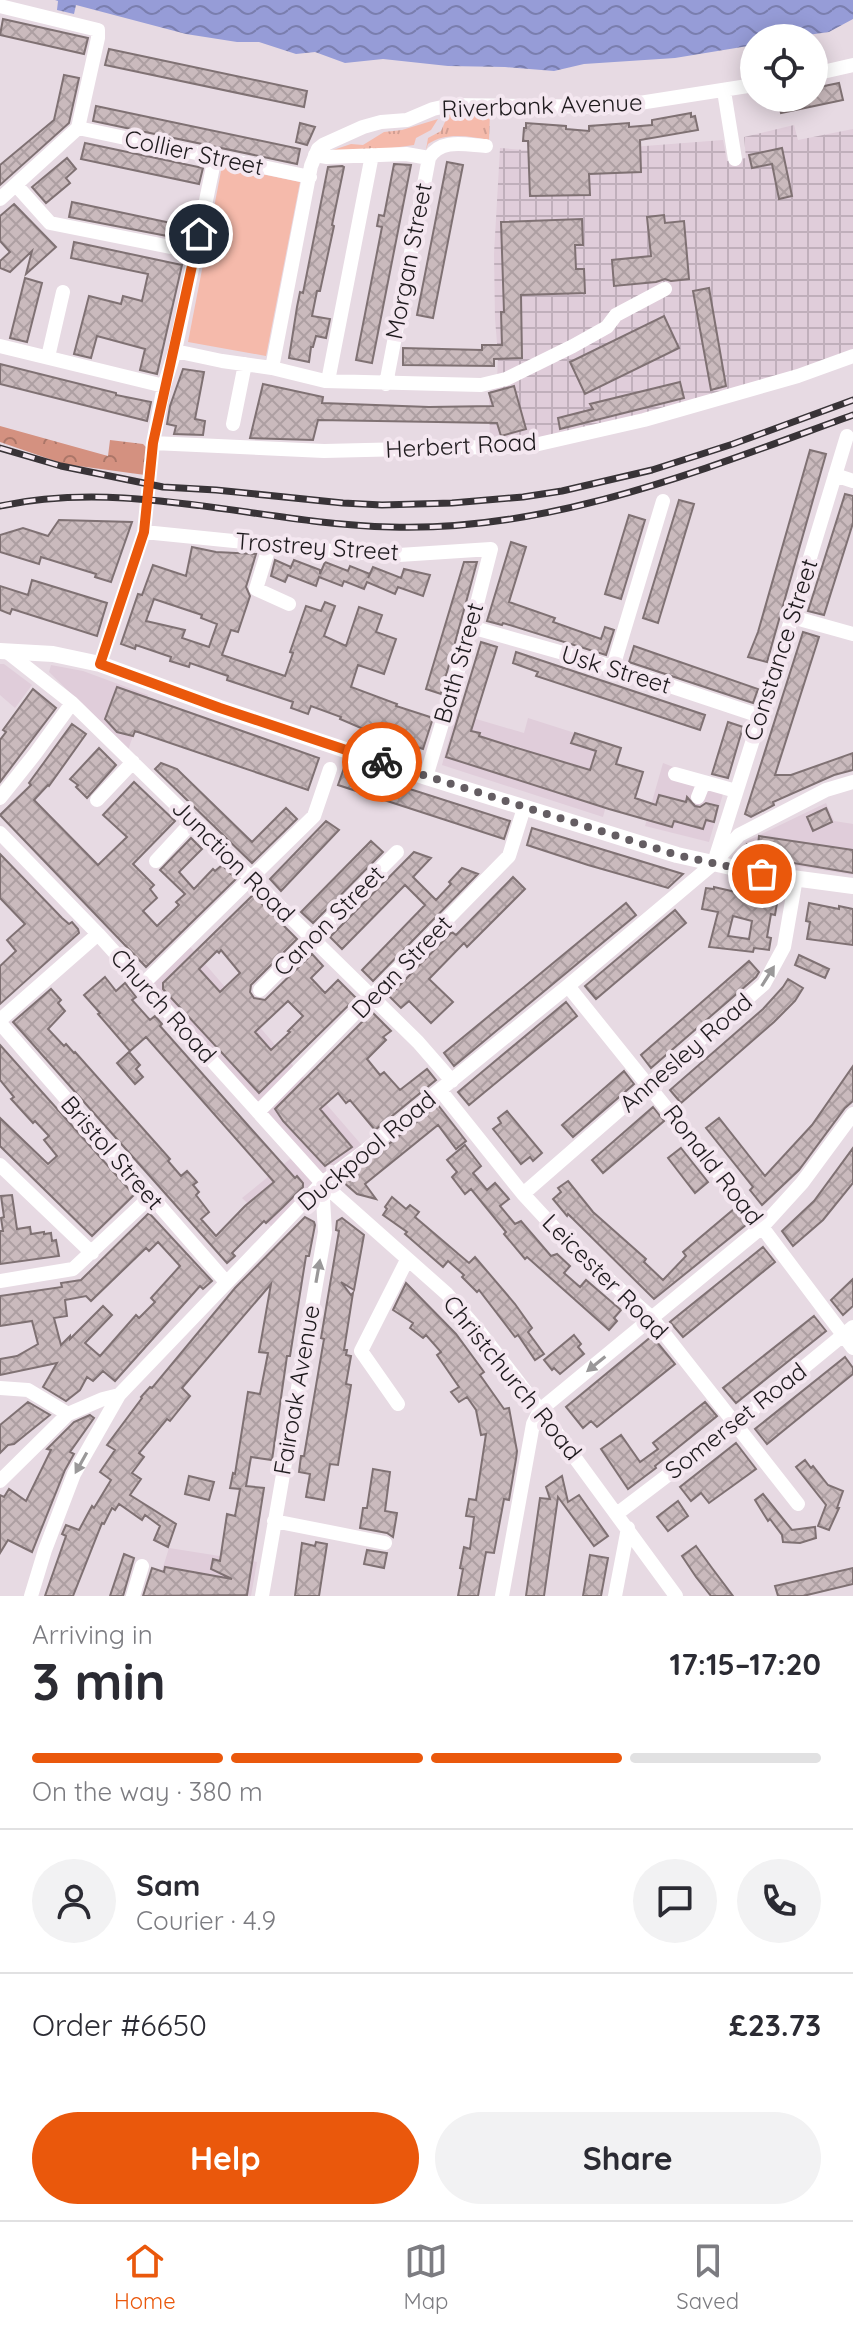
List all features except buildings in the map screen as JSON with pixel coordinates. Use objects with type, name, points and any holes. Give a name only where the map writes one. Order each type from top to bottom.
[{"type":"main road","points":[[3,651],[53,654],[100,664],[426,777],[677,855],[762,874],[853,886]]},
{"type":"street","points":[[0,6],[98,30],[78,128],[0,199]]},
{"type":"street","points":[[828,71],[853,65]]},
{"type":"street","name":"Riverbank Avenue","points":[[315,155],[323,145],[363,127],[407,120],[451,105],[614,107],[740,88]]},
{"type":"street","points":[[724,91],[735,159]]},
{"type":"street","name":"Collier Street","points":[[78,128],[310,177]]},
{"type":"street","points":[[429,158],[434,150],[445,145],[486,146]]},
{"type":"street","name":"Morgan Street","points":[[315,155],[406,154],[429,158],[386,384]]},
{"type":"street","points":[[272,368],[315,155]]},
{"type":"street","points":[[328,381],[372,155]]},
{"type":"street","points":[[100,664],[144,532],[153,443],[215,157]]},
{"type":"street","points":[[16,185],[50,223],[196,252]]},
{"type":"street","points":[[175,351],[328,381],[481,385],[497,382],[573,346],[607,327],[616,315],[665,289]]},
{"type":"street","points":[[48,357],[63,292]]},
{"type":"street","points":[[0,346],[164,386]]},
{"type":"street","name":"Herbert Road","points":[[153,443],[324,451],[530,446],[644,420],[798,376],[853,356]]},
{"type":"street","points":[[233,424],[245,364]]},
{"type":"street","name":"Constance Street","points":[[713,864],[847,436]]},
{"type":"street","points":[[835,475],[853,481]]},
{"type":"street","points":[[613,667],[663,501]]},
{"type":"street","name":"Trostrey Street","points":[[144,532],[399,555],[491,549]]},
{"type":"street","points":[[270,544],[256,589],[289,604]]},
{"type":"street","name":"Bath Street","points":[[426,777],[491,549]]},
{"type":"street","points":[[792,617],[853,634]]},
{"type":"street","name":"Usk Street","points":[[471,627],[613,667],[760,716]]},
{"type":"street","name":"Junction Road","points":[[3,651],[72,703],[373,996],[418,1042],[446,1085]]},
{"type":"street","points":[[0,798],[72,703]]},
{"type":"street","points":[[97,800],[133,762]]},
{"type":"street","points":[[143,984],[314,816],[330,769]]},
{"type":"street","points":[[675,774],[736,791]]},
{"type":"street","points":[[698,797],[704,782]]},
{"type":"street","name":"Duckpool Road","points":[[0,1481],[68,1414],[119,1395],[322,1183],[568,986],[713,864],[739,835],[826,790],[853,782]]},
{"type":"street","name":"Dean Street","points":[[258,1112],[509,856],[524,808]]},
{"type":"street","points":[[156,861],[193,821]]},
{"type":"street","name":"Church Road","points":[[0,833],[98,934],[322,1183]]},
{"type":"street","name":"Canon Street","points":[[260,990],[397,852]]},
{"type":"street","name":"Annesley Road","points":[[523,1194],[764,984],[784,947],[796,878]]},
{"type":"street","points":[[0,1021],[98,934]]},
{"type":"street","name":"Ronald Road","points":[[568,986],[850,1337]]},
{"type":"street","name":"Bristol Street","points":[[0,1021],[226,1282]]},
{"type":"street","name":"Leicester Road","points":[[446,1085],[523,1194],[572,1247],[652,1318],[798,1504]]},
{"type":"street","points":[[502,1596],[533,1424],[540,1410],[762,1227],[802,1183],[853,1114]]},
{"type":"street","points":[[0,1165],[92,1253]]},
{"type":"street","name":"Christchurch Road","points":[[322,1183],[447,1294],[540,1410],[676,1596]]},
{"type":"street","name":"Fairoak Avenue","points":[[262,1596],[325,1232],[322,1183]]},
{"type":"street","points":[[0,1281],[73,1269],[150,1197]]},
{"type":"street","points":[[398,1404],[361,1351],[407,1260]]},
{"type":"street","name":"Somerset Road","points":[[618,1513],[850,1337]]},
{"type":"street","points":[[0,1388],[28,1390],[68,1414]]},
{"type":"street","points":[[31,1596],[74,1474],[119,1395]]},
{"type":"street","points":[[274,1521],[385,1543]]},
{"type":"street","points":[[615,1596],[628,1528]]},
{"type":"street","points":[[133,1596],[142,1566]]},
{"type":"shaded area","points":[[794,125],[798,140],[853,129],[853,356],[644,420],[490,448],[489,393],[497,382],[498,355],[494,254],[500,148],[580,151],[723,140],[727,161],[746,158],[744,137]]},
{"type":"shaded area","points":[[0,664],[32,685],[15,708],[0,695]]},
{"type":"shaded area","points":[[51,665],[83,671],[148,695],[128,750],[49,672]]},
{"type":"shaded area","points":[[456,713],[524,733],[528,718],[622,748],[603,817],[442,765]]},
{"type":"shaded area","points":[[663,763],[725,787],[709,842],[645,826]]},
{"type":"shaded area","points":[[826,803],[834,821],[853,824],[853,875],[742,857],[745,842]]},
{"type":"shaded area","points":[[187,943],[366,1150],[275,1230],[242,1198],[295,1155],[143,984]]},
{"type":"shaded area","points":[[169,1548],[257,1562],[251,1596],[154,1596]]},
{"type":"green space","points":[[458,112],[490,113],[489,140],[450,136],[428,144],[426,150],[428,138],[441,131],[448,115]]},
{"type":"green space","points":[[438,119],[431,130],[416,138],[414,145],[355,153],[333,150],[351,144],[363,145],[384,132]]},
{"type":"green space","points":[[222,166],[300,182],[266,356],[188,342]]},
{"type":"green space","points":[[0,426],[108,456],[110,440],[143,444],[146,447],[145,475],[64,464],[0,442]]},
{"type":"water","points":[[55,0],[853,0],[853,19],[828,32],[828,24],[740,24],[740,47],[675,58],[584,64],[554,71],[448,66],[383,59],[345,63],[315,52],[296,54],[259,42],[186,34],[76,5],[74,14],[57,10],[58,1]]},
{"type":"railway","points":[[0,448],[61,466],[163,487],[343,503],[452,503],[562,491],[652,470],[853,400]]},
{"type":"railway","points":[[0,506],[49,499],[98,497],[196,505],[342,524],[451,526],[569,508],[626,493],[853,415]]},
{"type":"way so far","points":[[382,762],[677,855],[762,874]]},
{"type":"route","points":[[199,234],[153,443],[144,532],[100,664],[382,762]]}]
